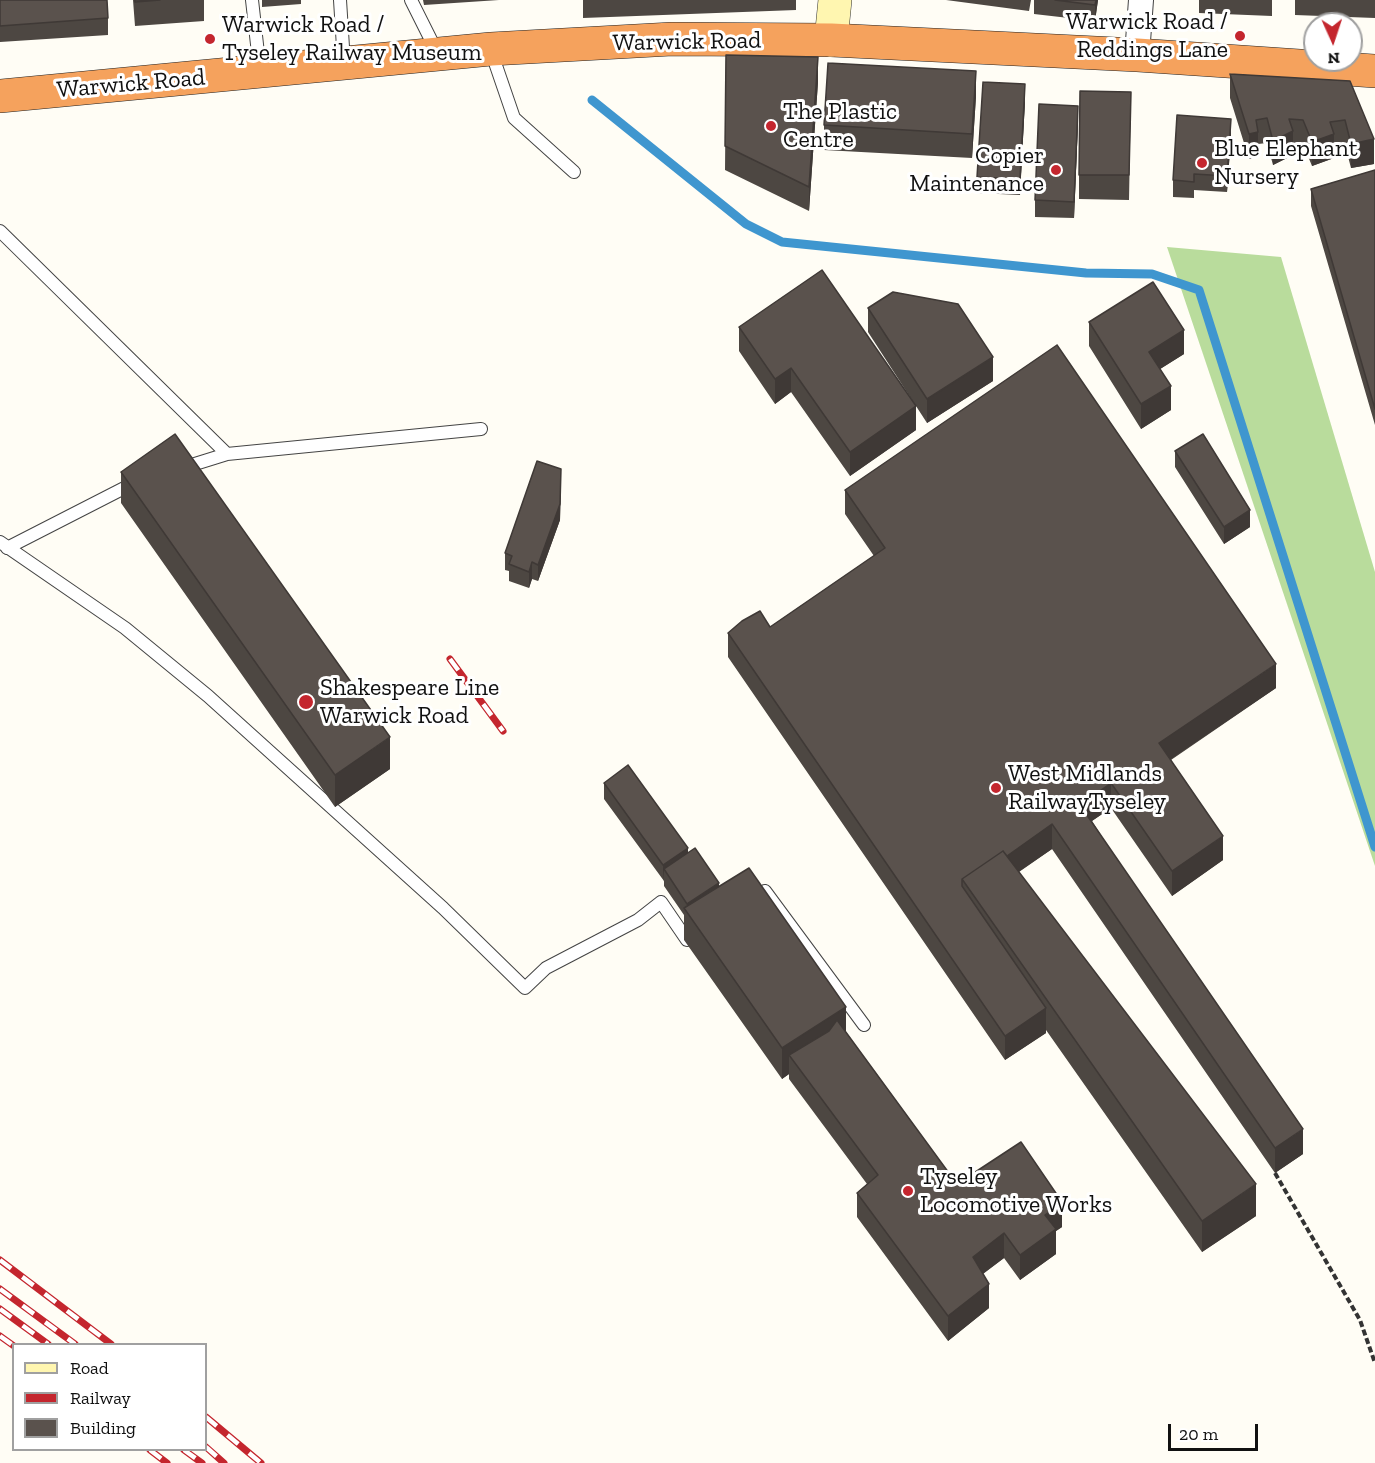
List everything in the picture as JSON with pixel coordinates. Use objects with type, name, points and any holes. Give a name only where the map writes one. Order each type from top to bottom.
[{"type":"highway","name":"Warwick Road","points":[[0,96],[490,50],[672,39],[831,40],[1137,55],[1375,71]]},
{"type":"street","points":[[831,40],[835,0]]},
{"type":"street","points":[[1137,55],[1141,0]]},
{"type":"lane","points":[[252,0],[260,72]]},
{"type":"lane","points":[[339,0],[344,64]]},
{"type":"lane","points":[[411,0],[439,55]]},
{"type":"lane","points":[[490,50],[514,118],[574,172]]},
{"type":"lane","points":[[0,231],[227,454]]},
{"type":"lane","points":[[175,470],[227,454],[481,429]]},
{"type":"lane","points":[[3,545],[143,480]]},
{"type":"lane","points":[[3,545],[125,628],[208,696],[443,908],[525,988],[546,968],[638,920],[661,902],[687,940],[706,928]]},
{"type":"lane","points":[[754,896],[764,890],[864,1025]]},
{"type":"path","points":[[1275,1173],[1360,1320],[1375,1362]]},
{"type":"green space","points":[[1167,247],[1281,257],[1375,572],[1375,866]]},
{"type":"building","points":[[0,0],[107,0],[108,18],[0,26]]},
{"type":"building","points":[[135,0],[160,0],[135,2]]},
{"type":"building","points":[[1055,0],[1096,0],[1095,5]]},
{"type":"building","name":"The Plastic Centre","points":[[726,55],[818,57],[809,187],[725,146]]},
{"type":"building","points":[[828,63],[976,71],[972,134],[824,125]]},
{"type":"building","points":[[1230,74],[1350,81],[1374,139],[1351,144],[1345,120],[1330,122],[1334,134],[1312,142],[1303,120],[1289,119],[1293,131],[1273,141],[1267,118],[1256,120],[1258,132],[1249,134]]},
{"type":"building","points":[[983,82],[1025,84],[1020,179],[977,177]]},
{"type":"building","points":[[1080,91],[1131,92],[1129,175],[1079,175]]},
{"type":"building","name":"Copier Maintenance","points":[[1039,104],[1078,106],[1074,202],[1035,200]]},
{"type":"building","name":"Blue Elephant Nursery","points":[[1177,115],[1231,119],[1227,176],[1194,174],[1194,182],[1173,180]]},
{"type":"building","points":[[1375,170],[1375,409],[1311,189]]},
{"type":"building","points":[[822,270],[916,406],[850,452],[791,368],[775,379],[739,327]]},
{"type":"building","points":[[1153,282],[1184,330],[1149,352],[1171,386],[1141,404],[1089,322]]},
{"type":"building","points":[[893,292],[958,304],[993,357],[927,399],[868,308]]},
{"type":"building","name":"West Midlands RailwayTyseley","points":[[1057,345],[1276,664],[1159,743],[1223,836],[1172,871],[1111,783],[1080,805],[1303,1129],[1275,1148],[1052,824],[1007,856],[1003,851],[962,879],[962,886],[1046,1008],[1005,1036],[728,633],[742,621],[760,611],[770,627],[885,548],[845,490]]},
{"type":"building","points":[[175,434],[390,737],[335,775],[121,472]]},
{"type":"building","points":[[1203,434],[1250,510],[1224,527],[1175,451]]},
{"type":"building","points":[[537,461],[561,469],[560,504],[538,565],[532,562],[529,572],[509,564],[512,556],[505,553]]},
{"type":"building","points":[[628,765],[688,848],[663,865],[604,783]]},
{"type":"building","points":[[695,848],[719,883],[687,904],[664,869]]},
{"type":"building","points":[[1003,851],[1256,1184],[1202,1221],[962,879]]},
{"type":"building","points":[[749,868],[846,1007],[782,1048],[684,908]]},
{"type":"building","name":"Tyseley Locomotive Works","points":[[837,1020],[957,1184],[1021,1142],[1062,1202],[1045,1215],[1056,1229],[1020,1255],[1004,1233],[973,1257],[989,1284],[948,1316],[857,1193],[878,1175],[789,1055],[829,1031]]},
{"type":"waterway","points":[[592,100],[746,224],[782,242],[1086,273],[1152,274],[1199,290],[1375,847]]},
{"type":"railway","points":[[450,659],[503,731]]},
{"type":"railway","points":[[0,1260],[110,1343]]},
{"type":"railway","points":[[0,1289],[74,1343]]},
{"type":"railway","points":[[0,1309],[47,1343]]},
{"type":"railway","points":[[0,1336],[12,1345]]},
{"type":"railway","points":[[207,1418],[261,1463]]},
{"type":"railway","points":[[207,1448],[224,1463]]},
{"type":"railway","points":[[151,1451],[167,1463]]},
{"type":"railway","points":[[185,1451],[202,1463]]},
{"type":"place","name":"Warwick Road / Reddings Lane","points":[[1240,36]]},
{"type":"place","name":"Warwick Road / Tyseley Railway Museum","points":[[210,39]]},
{"type":"place","name":"The Plastic Centre","points":[[771,126]]},
{"type":"place","name":"Blue Elephant Nursery","points":[[1202,163]]},
{"type":"place","name":"Copier Maintenance","points":[[1056,170]]},
{"type":"place","name":"Shakespeare Line Warwick Road","points":[[306,702]]},
{"type":"place","name":"West Midlands RailwayTyseley","points":[[996,788]]},
{"type":"place","name":"Tyseley Locomotive Works","points":[[908,1191]]}]
